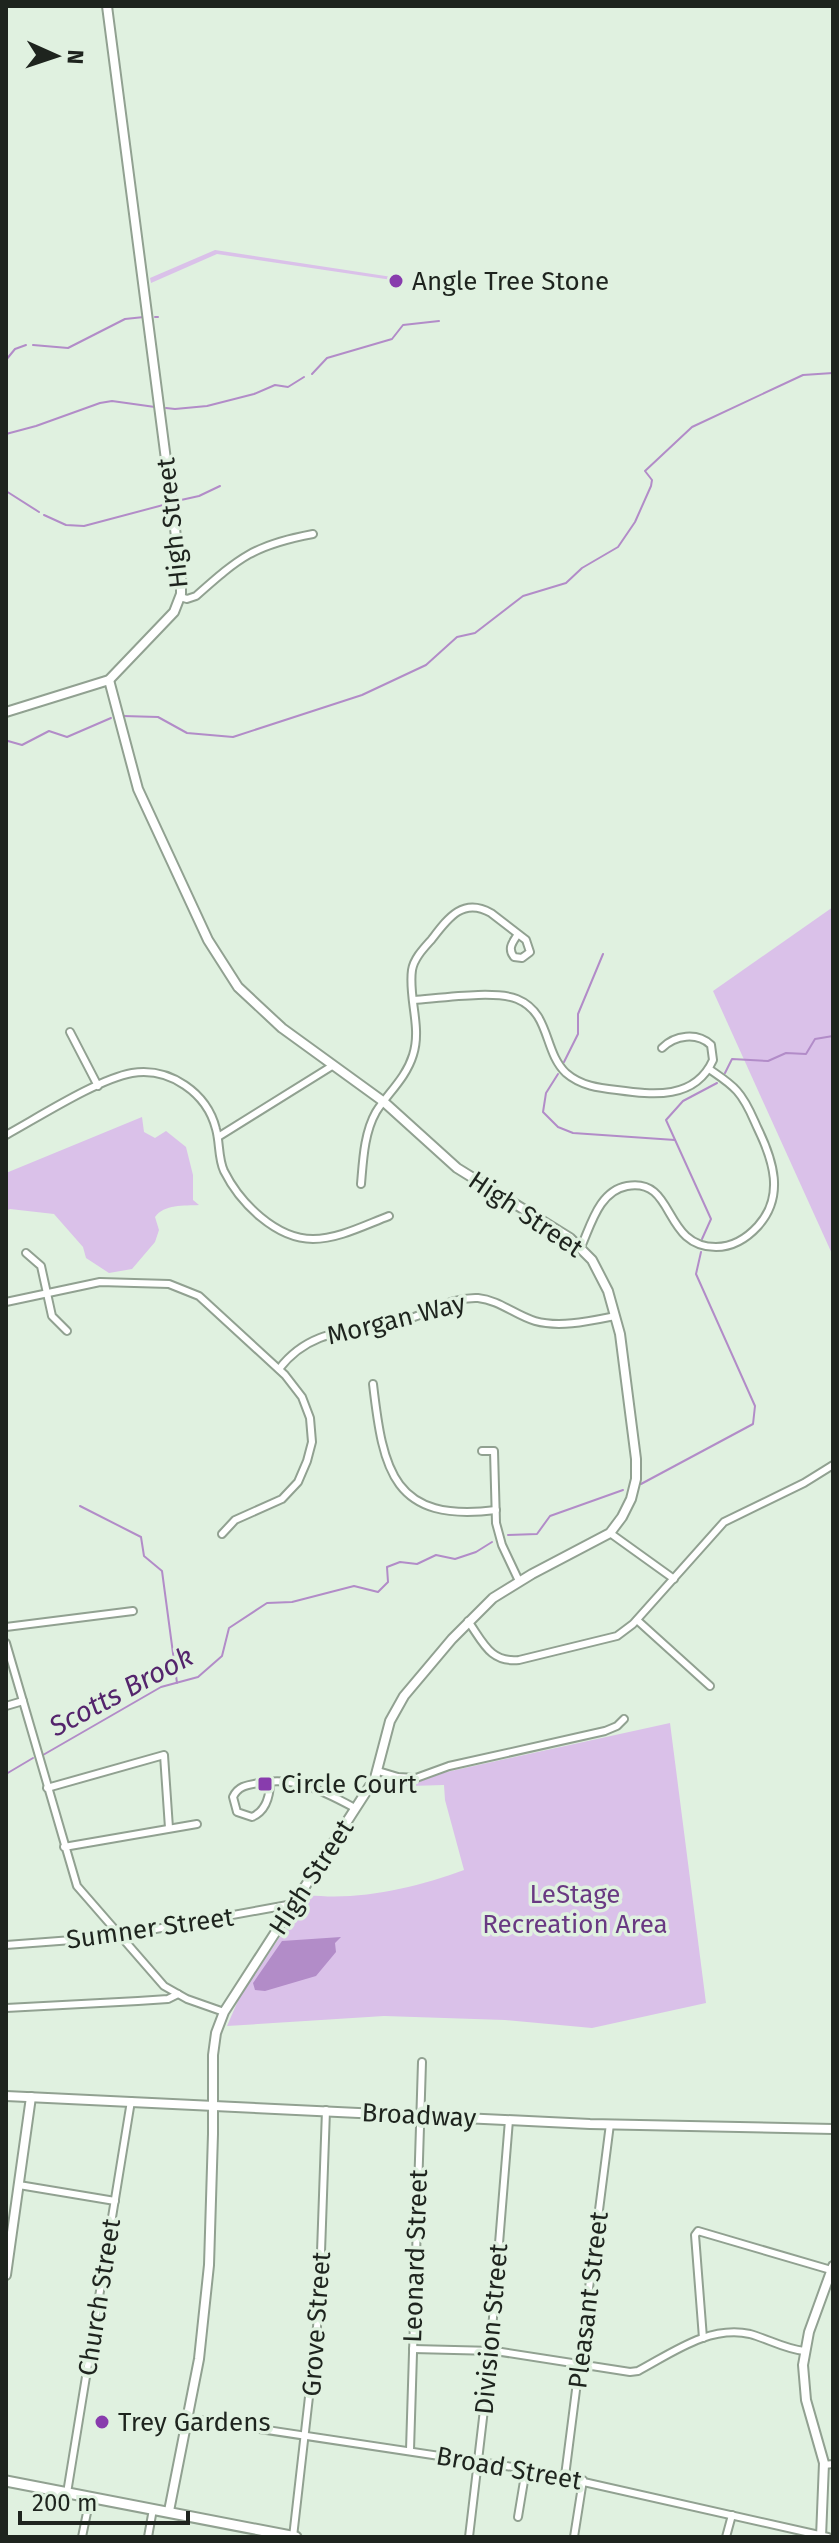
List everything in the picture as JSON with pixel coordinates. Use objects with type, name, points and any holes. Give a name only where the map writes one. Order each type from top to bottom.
[{"type":"main road","points":[[6,2481],[294,2537]]},
{"type":"street","name":"High Street","points":[[107,6],[181,575],[180,597],[174,612],[109,680],[138,789],[217,956],[238,987],[259,1009],[384,1102],[457,1168],[581,1247],[602,1275],[622,1349],[637,1469],[631,1499],[610,1533],[499,1593],[468,1621],[399,1704],[387,1729],[378,1771],[224,2012],[216,2033],[213,2055],[209,2265],[199,2359],[169,2511]]},
{"type":"street","points":[[180,597],[187,599],[196,596],[249,552],[275,542],[313,534]]},
{"type":"street","points":[[6,712],[109,680]]},
{"type":"street","points":[[361,1184],[367,1137],[376,1112],[406,1071],[414,1052],[416,1030],[412,975],[416,959],[455,911],[466,907],[482,908],[518,934]]},
{"type":"street","points":[[414,1000],[493,995],[518,999],[541,1019],[559,1066],[578,1081],[591,1086],[665,1095],[687,1087],[709,1069],[713,1060],[713,1050],[705,1040],[678,1038],[662,1048]]},
{"type":"street","points":[[70,1032],[98,1086]]},
{"type":"street","points":[[218,1137],[332,1066]]},
{"type":"street","points":[[581,1247],[605,1197],[626,1186],[654,1191],[666,1205],[677,1227],[688,1238],[702,1245],[718,1247],[733,1244],[747,1236],[764,1219],[775,1189],[771,1157],[740,1094],[709,1069]]},
{"type":"street","points":[[6,1135],[115,1078],[142,1072],[173,1079],[190,1088],[205,1104],[214,1121],[224,1171],[244,1201],[270,1225],[293,1237],[314,1239],[334,1236],[389,1216]]},
{"type":"street","points":[[26,1253],[41,1266],[52,1316],[67,1331]]},
{"type":"street","points":[[6,1302],[100,1282],[156,1283],[182,1287],[199,1296],[279,1369],[302,1397],[310,1418],[312,1442],[307,1461],[298,1482],[282,1499],[235,1520],[222,1534]]},
{"type":"street","name":"Morgan Way","points":[[279,1369],[300,1348],[333,1332],[413,1317],[465,1298],[492,1300],[536,1321],[554,1324],[615,1316]]},
{"type":"street","points":[[373,1384],[384,1456],[392,1474],[408,1494],[424,1505],[443,1512],[461,1514],[496,1510]]},
{"type":"street","points":[[482,1451],[494,1451],[500,1539],[519,1581]]},
{"type":"street","points":[[468,1621],[492,1654],[512,1661],[617,1636],[637,1620],[730,1518],[804,1483],[833,1465]]},
{"type":"street","points":[[610,1533],[674,1579]]},
{"type":"street","points":[[6,1627],[133,1611]]},
{"type":"street","points":[[637,1620],[710,1686]]},
{"type":"street","points":[[6,1643],[77,1886],[164,1986],[224,2012]]},
{"type":"street","points":[[6,1706],[23,1701]]},
{"type":"street","points":[[378,1771],[416,1778],[446,1767],[605,1731],[624,1719]]},
{"type":"street","points":[[47,1788],[164,1755],[169,1828]]},
{"type":"street","points":[[270,1781],[267,1802],[261,1813],[252,1817],[237,1812],[233,1797],[236,1791],[245,1785],[270,1781],[302,1782],[355,1808]]},
{"type":"street","points":[[64,1847],[197,1824]]},
{"type":"street","name":"Sumner Street","points":[[6,1945],[118,1936],[293,1904]]},
{"type":"street","points":[[6,2008],[168,1999],[178,1994]]},
{"type":"street","name":"Leonard Street","points":[[410,2450],[422,2062]]},
{"type":"street","name":"Broadway","points":[[6,2096],[509,2120],[833,2129]]},
{"type":"street","points":[[6,2275],[31,2097]]},
{"type":"street","name":"Church Street","points":[[67,2493],[131,2101]]},
{"type":"street","name":"Grove Street","points":[[294,2537],[319,2309],[326,2110]]},
{"type":"street","name":"Division Street","points":[[469,2537],[509,2120]]},
{"type":"street","name":"Pleasant Street","points":[[565,2476],[610,2124]]},
{"type":"street","points":[[19,2185],[115,2201]]},
{"type":"street","points":[[703,2338],[695,2235],[698,2231],[832,2268],[804,2351],[803,2383],[829,2464],[824,2536]]},
{"type":"street","points":[[413,2349],[489,2351],[634,2372],[703,2338],[718,2334],[749,2334],[804,2351]]},
{"type":"street","name":"Broad Street","points":[[187,2418],[565,2476],[824,2536]]},
{"type":"street","points":[[518,2517],[526,2469]]},
{"type":"street","points":[[574,2537],[583,2480]]},
{"type":"street","points":[[82,2537],[90,2498]]},
{"type":"street","points":[[148,2537],[153,2509]]},
{"type":"street","points":[[726,2537],[732,2515]]},
{"type":"green space","name":"Angle Tree Stone","points":[[215,250],[392,277],[396,275],[398,285],[392,286],[392,280],[217,254],[151,283],[150,278]]},
{"type":"green space","points":[[833,907],[833,1256],[713,991]]},
{"type":"green space","points":[[142,1117],[144,1132],[155,1138],[166,1131],[186,1147],[193,1175],[193,1200],[199,1205],[175,1206],[159,1213],[155,1217],[159,1230],[155,1242],[132,1269],[109,1273],[86,1258],[83,1247],[54,1214],[6,1211],[6,1173]]},
{"type":"green space","name":"LeStage Recreation Area","points":[[670,1723],[706,2003],[592,2028],[505,2020],[384,2016],[227,2026],[240,1996],[308,1895],[347,1896],[387,1892],[464,1870],[445,1800],[444,1785],[376,1787],[381,1781],[416,1783],[442,1773]]},
{"type":"shaded area","points":[[341,1937],[335,1943],[336,1952],[316,1976],[265,1991],[255,1990],[253,1983],[282,1941]]},
{"type":"waterway","points":[[33,345],[68,348],[125,319],[144,317]]},
{"type":"waterway","points":[[312,374],[327,358],[392,339],[403,325],[439,321]]},
{"type":"waterway","points":[[6,360],[15,349],[26,345]]},
{"type":"waterway","points":[[123,716],[158,717],[187,733],[233,737],[362,695],[426,665],[457,637],[475,633],[523,596],[566,583],[582,568],[618,547],[635,522],[651,486],[652,480],[645,471],[692,427],[803,375],[833,373]]},
{"type":"waterway","points":[[166,408],[207,406],[254,394],[275,385],[288,387],[304,377]]},
{"type":"waterway","points":[[6,434],[100,403],[112,401],[155,407]]},
{"type":"waterway","points":[[181,500],[220,486]]},
{"type":"waterway","points":[[6,491],[39,512]]},
{"type":"waterway","points":[[44,515],[66,525],[84,526],[167,504]]},
{"type":"waterway","points":[[6,742],[22,745],[49,731],[67,737],[111,718]]},
{"type":"waterway","points":[[564,1062],[578,1034],[578,1014],[603,954]]},
{"type":"waterway","name":"Scotts Brook","points":[[725,1073],[732,1059],[768,1061],[786,1053],[806,1054],[815,1039],[833,1036]]},
{"type":"waterway","points":[[558,1074],[546,1093],[543,1112],[558,1127],[573,1133],[675,1140]]},
{"type":"waterway","name":"Scotts Brook","points":[[702,1239],[711,1219],[666,1120],[683,1101],[717,1083]]},
{"type":"waterway","name":"Scotts Brook","points":[[641,1484],[753,1424],[755,1406],[696,1274],[701,1252]]},
{"type":"waterway","name":"Scotts Brook","points":[[508,1535],[537,1534],[550,1516],[623,1490]]},
{"type":"waterway","points":[[80,1506],[141,1537],[144,1556],[162,1571],[177,1683]]},
{"type":"waterway","name":"Scotts Brook","points":[[43,1755],[161,1687],[198,1677],[222,1656],[229,1628],[267,1603],[292,1602],[354,1586],[378,1592],[388,1582],[387,1567],[400,1562],[417,1564],[436,1555],[455,1559],[476,1552],[492,1542]]},
{"type":"waterway","name":"Scotts Brook","points":[[6,1774],[33,1758]]},
{"type":"place","name":"Angle Tree Stone","points":[[396,281]]},
{"type":"place","name":"Circle Court","points":[[265,1784]]},
{"type":"place","name":"Trey Gardens","points":[[102,2422]]}]
